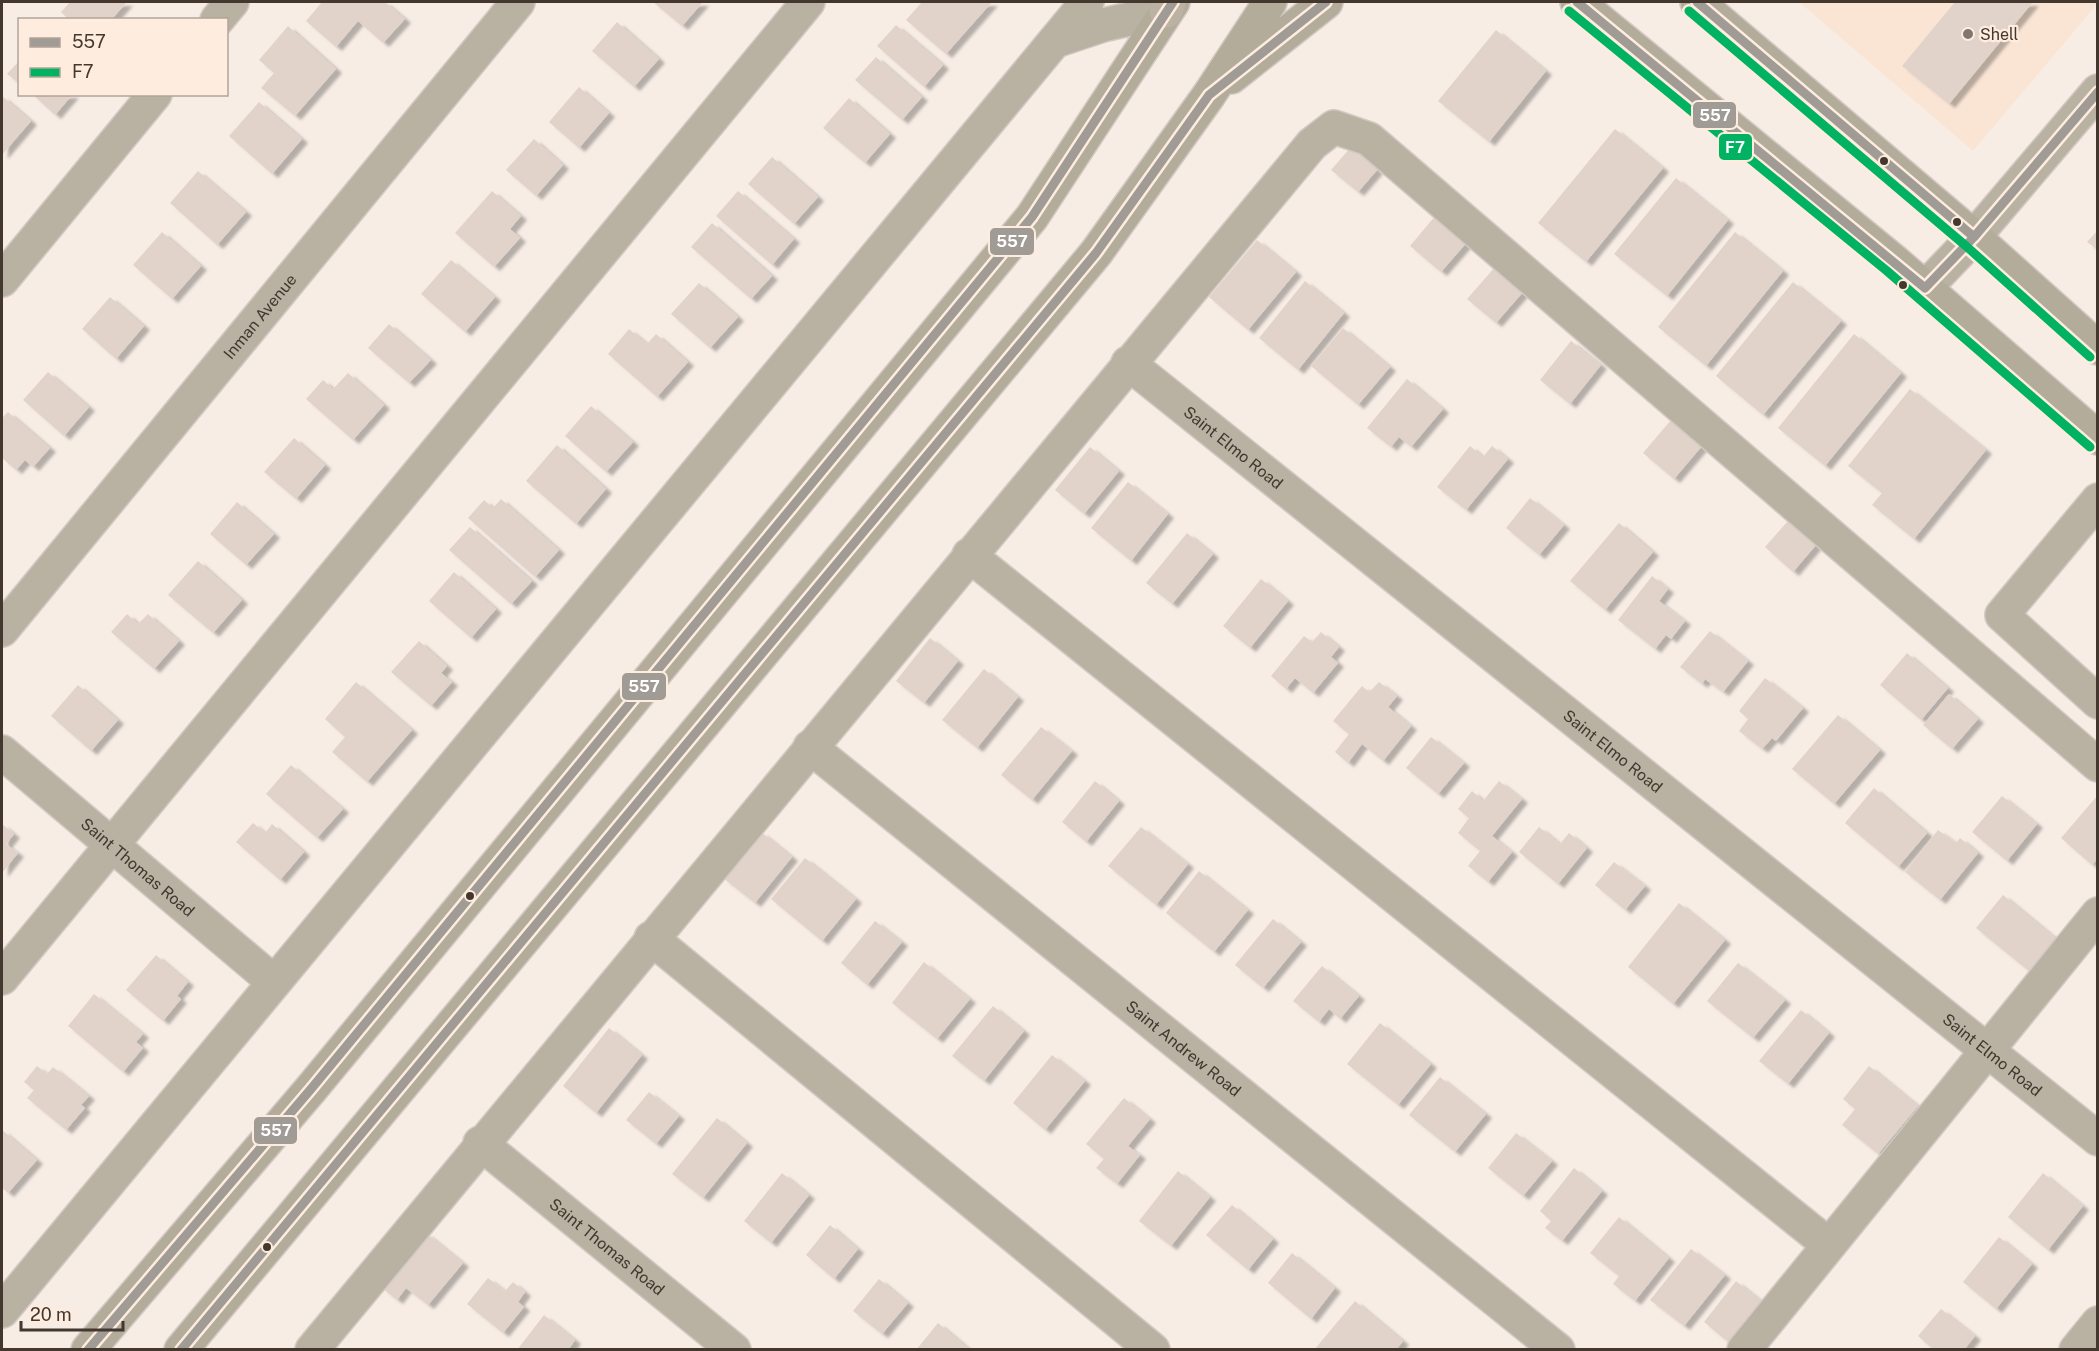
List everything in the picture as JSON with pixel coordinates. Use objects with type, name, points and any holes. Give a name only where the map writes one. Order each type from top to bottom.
[{"type":"main road","points":[[181,1350],[1096,253],[1209,95],[1270,2]]},
{"type":"main road","points":[[1209,95],[1326,2]]},
{"type":"main road","points":[[1577,2],[1925,288],[2097,438]]},
{"type":"main road","points":[[1697,2],[1974,237],[2097,348]]},
{"type":"main road","points":[[88,1350],[326,1071],[1032,217],[1169,5]]},
{"type":"street","points":[[219,18],[232,2]]},
{"type":"street","name":"Inman Avenue","points":[[2,630],[518,2]]},
{"type":"street","points":[[2,978],[808,2]]},
{"type":"street","points":[[2,1311],[1087,2]]},
{"type":"street","points":[[1055,41],[1169,5]]},
{"type":"street","points":[[1925,288],[1974,237],[2097,91]]},
{"type":"street","points":[[2,280],[153,96]]},
{"type":"street","points":[[319,1347],[480,1143],[1128,363],[1312,144],[1334,127],[1369,139],[2097,765]]},
{"type":"street","name":"Saint Elmo Road","points":[[1128,363],[2097,1139]]},
{"type":"street","points":[[2093,515],[2002,615],[2097,702]]},
{"type":"street","points":[[969,555],[1829,1245]]},
{"type":"street","name":"Saint Andrew Road","points":[[810,747],[1558,1350]]},
{"type":"street","name":"Saint Thomas Road","points":[[2,752],[274,982]]},
{"type":"street","points":[[1744,1350],[2097,915]]},
{"type":"street","points":[[651,938],[1154,1350]]},
{"type":"street","name":"Saint Thomas Road","points":[[480,1143],[734,1350]]},
{"type":"street","points":[[2076,1350],[2097,1323]]},
{"type":"shaded area","points":[[1799,2],[2097,2],[2098,3],[1973,151]]},
{"type":"building","points":[[70,2],[127,2],[113,18],[67,18],[61,12]]},
{"type":"building","points":[[322,2],[385,2],[405,19],[383,43],[358,21],[336,47],[306,21]]},
{"type":"building","points":[[653,2],[703,2],[682,26]]},
{"type":"building","points":[[922,2],[992,2],[946,54],[906,20]]},
{"type":"building","name":"Shell","points":[[1955,2],[2033,2],[1949,104],[1902,66]]},
{"type":"building","points":[[617,22],[659,59],[634,87],[592,51]]},
{"type":"building","points":[[896,25],[943,65],[924,87],[877,46]]},
{"type":"building","points":[[288,26],[336,69],[295,116],[261,88],[274,73],[259,60]]},
{"type":"building","points":[[1496,30],[1546,71],[1489,142],[1438,101]]},
{"type":"building","points":[[876,57],[922,97],[902,120],[855,80]]},
{"type":"building","points":[[18,62],[18,82],[7,74]]},
{"type":"building","points":[[579,87],[609,113],[579,148],[549,122]]},
{"type":"building","points":[[2,96],[31,121],[2,155]]},
{"type":"building","points":[[34,96],[71,96],[55,115]]},
{"type":"building","points":[[849,98],[890,134],[865,163],[823,128]]},
{"type":"building","points":[[259,102],[302,139],[272,174],[229,136]]},
{"type":"building","points":[[1615,129],[1663,168],[1586,262],[1538,223]]},
{"type":"building","points":[[534,139],[563,165],[536,196],[506,170]]},
{"type":"building","points":[[1351,147],[1377,170],[1358,192],[1331,170]]},
{"type":"building","points":[[772,157],[818,197],[794,224],[748,184]]},
{"type":"building","points":[[198,171],[246,212],[217,245],[170,203]]},
{"type":"building","points":[[1676,178],[1728,220],[1667,296],[1614,254]]},
{"type":"building","points":[[492,191],[521,216],[510,229],[520,238],[494,267],[455,233]]},
{"type":"building","points":[[738,191],[794,239],[772,265],[716,216]]},
{"type":"building","points":[[1436,215],[1468,241],[1441,272],[1410,246]]},
{"type":"building","points":[[712,223],[772,276],[751,299],[691,247]]},
{"type":"building","points":[[2098,230],[2098,250],[2087,242]]},
{"type":"building","points":[[162,232],[201,266],[172,299],[133,265]]},
{"type":"building","points":[[1735,232],[1783,271],[1706,366],[1658,327]]},
{"type":"building","points":[[1257,240],[1296,272],[1248,330],[1209,297]]},
{"type":"building","points":[[451,260],[495,297],[465,332],[421,294]]},
{"type":"building","points":[[1495,267],[1523,292],[1496,323],[1467,299]]},
{"type":"building","points":[[1305,281],[1344,313],[1298,370],[1259,338]]},
{"type":"building","points":[[1793,282],[1841,321],[1763,415],[1716,376]]},
{"type":"building","points":[[699,283],[738,317],[710,348],[671,314]]},
{"type":"building","points":[[110,297],[144,326],[116,359],[82,329]]},
{"type":"building","points":[[389,324],[431,360],[409,383],[368,348]]},
{"type":"building","points":[[1343,328],[1390,367],[1358,405],[1311,366]]},
{"type":"building","points":[[629,329],[647,344],[656,334],[688,362],[657,397],[608,354]]},
{"type":"building","points":[[1854,334],[1901,373],[1825,466],[1778,428]]},
{"type":"building","points":[[1571,341],[1601,365],[1570,404],[1540,380]]},
{"type":"building","points":[[48,372],[89,407],[64,436],[23,400]]},
{"type":"building","points":[[348,373],[384,405],[353,440],[306,399],[323,380],[333,389]]},
{"type":"building","points":[[1407,379],[1443,409],[1411,447],[1399,437],[1391,447],[1367,428]]},
{"type":"building","points":[[1910,389],[1986,450],[1914,539],[1872,505],[1882,493],[1848,466]]},
{"type":"building","points":[[591,406],[633,442],[606,472],[565,436]]},
{"type":"building","points":[[8,412],[50,448],[33,467],[25,460],[16,470],[2,458],[2,418]]},
{"type":"building","points":[[1671,420],[1702,446],[1674,479],[1643,453]]},
{"type":"building","points":[[294,438],[325,465],[296,499],[264,472]]},
{"type":"building","points":[[557,445],[606,489],[576,524],[526,481]]},
{"type":"building","points":[[1470,446],[1483,457],[1492,446],[1508,459],[1466,510],[1437,487]]},
{"type":"building","points":[[1090,447],[1119,471],[1084,514],[1055,490]]},
{"type":"building","points":[[1128,482],[1168,514],[1131,561],[1091,528]]},
{"type":"building","points":[[1530,498],[1564,525],[1539,555],[1506,528]]},
{"type":"building","points":[[501,499],[559,550],[535,577],[468,518],[484,500],[493,508]]},
{"type":"building","points":[[237,502],[274,534],[246,565],[210,534]]},
{"type":"building","points":[[1788,521],[1816,545],[1793,572],[1765,547]]},
{"type":"building","points":[[1619,523],[1653,552],[1605,610],[1570,581]]},
{"type":"building","points":[[470,527],[532,581],[511,604],[449,550]]},
{"type":"building","points":[[1187,533],[1213,554],[1172,604],[1146,583]]},
{"type":"building","points":[[198,561],[242,600],[213,633],[168,595]]},
{"type":"building","points":[[454,572],[496,609],[471,638],[429,601]]},
{"type":"building","points":[[1652,576],[1668,589],[1659,601],[1685,621],[1671,639],[1666,635],[1655,649],[1618,620]]},
{"type":"building","points":[[1261,579],[1288,601],[1250,648],[1223,626]]},
{"type":"building","points":[[127,614],[138,624],[148,614],[179,641],[154,669],[111,632]]},
{"type":"building","points":[[1710,631],[1748,661],[1723,692],[1705,679],[1702,684],[1680,667]]},
{"type":"building","points":[[1321,632],[1339,647],[1331,657],[1338,663],[1313,693],[1295,678],[1286,689],[1271,676],[1304,636],[1312,642]]},
{"type":"building","points":[[930,638],[958,661],[924,703],[896,681]]},
{"type":"building","points":[[419,641],[447,666],[441,673],[452,682],[431,706],[391,672]]},
{"type":"building","points":[[1907,653],[1948,688],[1921,720],[1880,685]]},
{"type":"building","points":[[984,669],[1018,697],[977,748],[942,720]]},
{"type":"building","points":[[1765,678],[1803,708],[1776,741],[1772,738],[1762,749],[1739,731],[1748,719],[1739,711]]},
{"type":"building","points":[[356,682],[412,730],[367,782],[332,752],[345,737],[325,719]]},
{"type":"building","points":[[1379,682],[1397,696],[1388,707],[1411,726],[1383,761],[1362,744],[1348,763],[1335,752],[1349,734],[1333,721],[1362,686],[1369,692]]},
{"type":"building","points":[[78,685],[118,720],[91,751],[51,716]]},
{"type":"building","points":[[1949,694],[1978,719],[1952,749],[1923,725]]},
{"type":"building","points":[[1838,715],[1880,750],[1834,804],[1792,769]]},
{"type":"building","points":[[1041,727],[1072,751],[1032,800],[1001,775]]},
{"type":"building","points":[[1431,737],[1464,763],[1438,794],[1406,768]]},
{"type":"building","points":[[291,765],[343,809],[317,838],[266,794]]},
{"type":"building","points":[[1095,781],[1119,801],[1086,842],[1062,822]]},
{"type":"building","points":[[1499,781],[1522,799],[1492,836],[1512,852],[1488,882],[1468,866],[1480,851],[1458,833],[1469,818],[1458,809],[1472,791],[1483,801]]},
{"type":"building","points":[[1874,788],[1927,833],[1898,867],[1845,823]]},
{"type":"building","points":[[2098,795],[2098,858],[2092,865],[2061,838]]},
{"type":"building","points":[[2002,796],[2037,824],[2007,861],[1972,832]]},
{"type":"building","points":[[253,823],[265,833],[272,824],[304,852],[280,880],[236,842]]},
{"type":"building","points":[[2,824],[14,834],[6,844],[18,853],[2,873]]},
{"type":"building","points":[[1141,827],[1188,864],[1156,905],[1108,866]]},
{"type":"building","points":[[1539,827],[1560,844],[1569,833],[1587,848],[1558,884],[1519,852]]},
{"type":"building","points":[[1938,830],[1956,843],[1960,838],[1978,853],[1940,900],[1905,872]]},
{"type":"building","points":[[761,832],[792,857],[755,903],[723,878]]},
{"type":"building","points":[[805,858],[856,899],[822,941],[771,899]]},
{"type":"building","points":[[1614,862],[1645,886],[1625,910],[1595,885]]},
{"type":"building","points":[[1199,871],[1248,910],[1214,952],[1166,913]]},
{"type":"building","points":[[2003,895],[2055,938],[2029,971],[1976,928]]},
{"type":"building","points":[[1679,903],[1725,940],[1673,1004],[1628,967]]},
{"type":"building","points":[[1273,919],[1301,942],[1263,988],[1235,965]]},
{"type":"building","points":[[875,921],[902,942],[867,985],[841,963]]},
{"type":"building","points":[[156,955],[188,982],[177,996],[181,999],[163,1021],[126,990]]},
{"type":"building","points":[[924,962],[970,999],[937,1039],[892,1003]]},
{"type":"building","points":[[1738,963],[1785,1000],[1753,1038],[1707,1001]]},
{"type":"building","points":[[1322,966],[1359,996],[1340,1019],[1329,1009],[1319,1022],[1293,1001]]},
{"type":"building","points":[[94,994],[143,1034],[136,1042],[143,1048],[123,1072],[68,1026]]},
{"type":"building","points":[[993,1006],[1024,1031],[984,1081],[952,1056]]},
{"type":"building","points":[[1801,1010],[1829,1033],[1788,1084],[1759,1061]]},
{"type":"building","points":[[1380,1023],[1431,1064],[1398,1105],[1347,1064]]},
{"type":"building","points":[[609,1028],[642,1055],[596,1113],[563,1086]]},
{"type":"building","points":[[1052,1055],[1085,1081],[1045,1130],[1013,1103]]},
{"type":"building","points":[[37,1066],[47,1074],[53,1067],[89,1096],[81,1105],[85,1108],[66,1130],[27,1098],[34,1090],[24,1082]]},
{"type":"building","points":[[1869,1066],[1918,1106],[1878,1154],[1842,1125],[1855,1109],[1843,1099]]},
{"type":"building","points":[[1440,1077],[1486,1114],[1455,1152],[1409,1115]]},
{"type":"building","points":[[649,1092],[679,1116],[656,1144],[626,1120]]},
{"type":"building","points":[[1124,1098],[1150,1119],[1128,1146],[1140,1155],[1117,1184],[1096,1168],[1104,1159],[1086,1144]]},
{"type":"building","points":[[717,1118],[747,1143],[703,1198],[672,1174]]},
{"type":"building","points":[[2,1130],[37,1160],[8,1193],[2,1188]]},
{"type":"building","points":[[1516,1133],[1552,1161],[1523,1196],[1488,1168]]},
{"type":"building","points":[[1574,1168],[1602,1191],[1562,1241],[1545,1228],[1551,1221],[1540,1211]]},
{"type":"building","points":[[1178,1171],[1210,1197],[1171,1246],[1139,1221]]},
{"type":"building","points":[[782,1173],[809,1195],[771,1243],[744,1221]]},
{"type":"building","points":[[2043,1173],[2083,1206],[2048,1250],[2008,1217]]},
{"type":"building","points":[[1232,1205],[1273,1239],[1248,1270],[1206,1235]]},
{"type":"building","points":[[1619,1217],[1669,1258],[1635,1301],[1613,1284],[1619,1276],[1590,1253]]},
{"type":"building","points":[[830,1225],[858,1249],[834,1279],[806,1255]]},
{"type":"building","points":[[426,1233],[463,1263],[428,1305],[406,1288],[397,1300],[382,1288]]},
{"type":"building","points":[[1999,1237],[2032,1264],[1996,1309],[1963,1282]]},
{"type":"building","points":[[1691,1249],[1725,1275],[1684,1326],[1650,1300]]},
{"type":"building","points":[[1292,1253],[1335,1288],[1311,1319],[1268,1283]]},
{"type":"building","points":[[488,1278],[505,1291],[513,1282],[525,1292],[518,1302],[524,1307],[503,1333],[467,1304]]},
{"type":"building","points":[[879,1279],[908,1303],[882,1334],[853,1311]]},
{"type":"building","points":[[1736,1281],[1761,1301],[1728,1342],[1704,1322]]},
{"type":"building","points":[[1355,1301],[1403,1341],[1396,1350],[1314,1350]]},
{"type":"building","points":[[1941,1309],[1975,1336],[1964,1350],[1934,1350],[1918,1336]]},
{"type":"building","points":[[544,1315],[575,1340],[568,1350],[517,1350]]},
{"type":"building","points":[[938,1323],[970,1350],[916,1350]]},
{"type":"transit line","name":"557","points":[[88,1350],[311,1089],[1032,217],[1173,2]]},
{"type":"transit line","name":"557","points":[[181,1350],[1096,253],[1209,95],[1326,2]]},
{"type":"transit line","name":"557","points":[[1577,2],[1925,288],[1974,237],[2098,92]]},
{"type":"transit line","name":"557","points":[[1697,2],[1974,237]]},
{"type":"transit line","name":"F7","points":[[1569,11],[1887,271],[2090,447]]},
{"type":"transit line","name":"F7","points":[[1689,11],[1966,246],[2090,357]]},
{"type":"place","name":"Shell","points":[[1968,34]]}]
